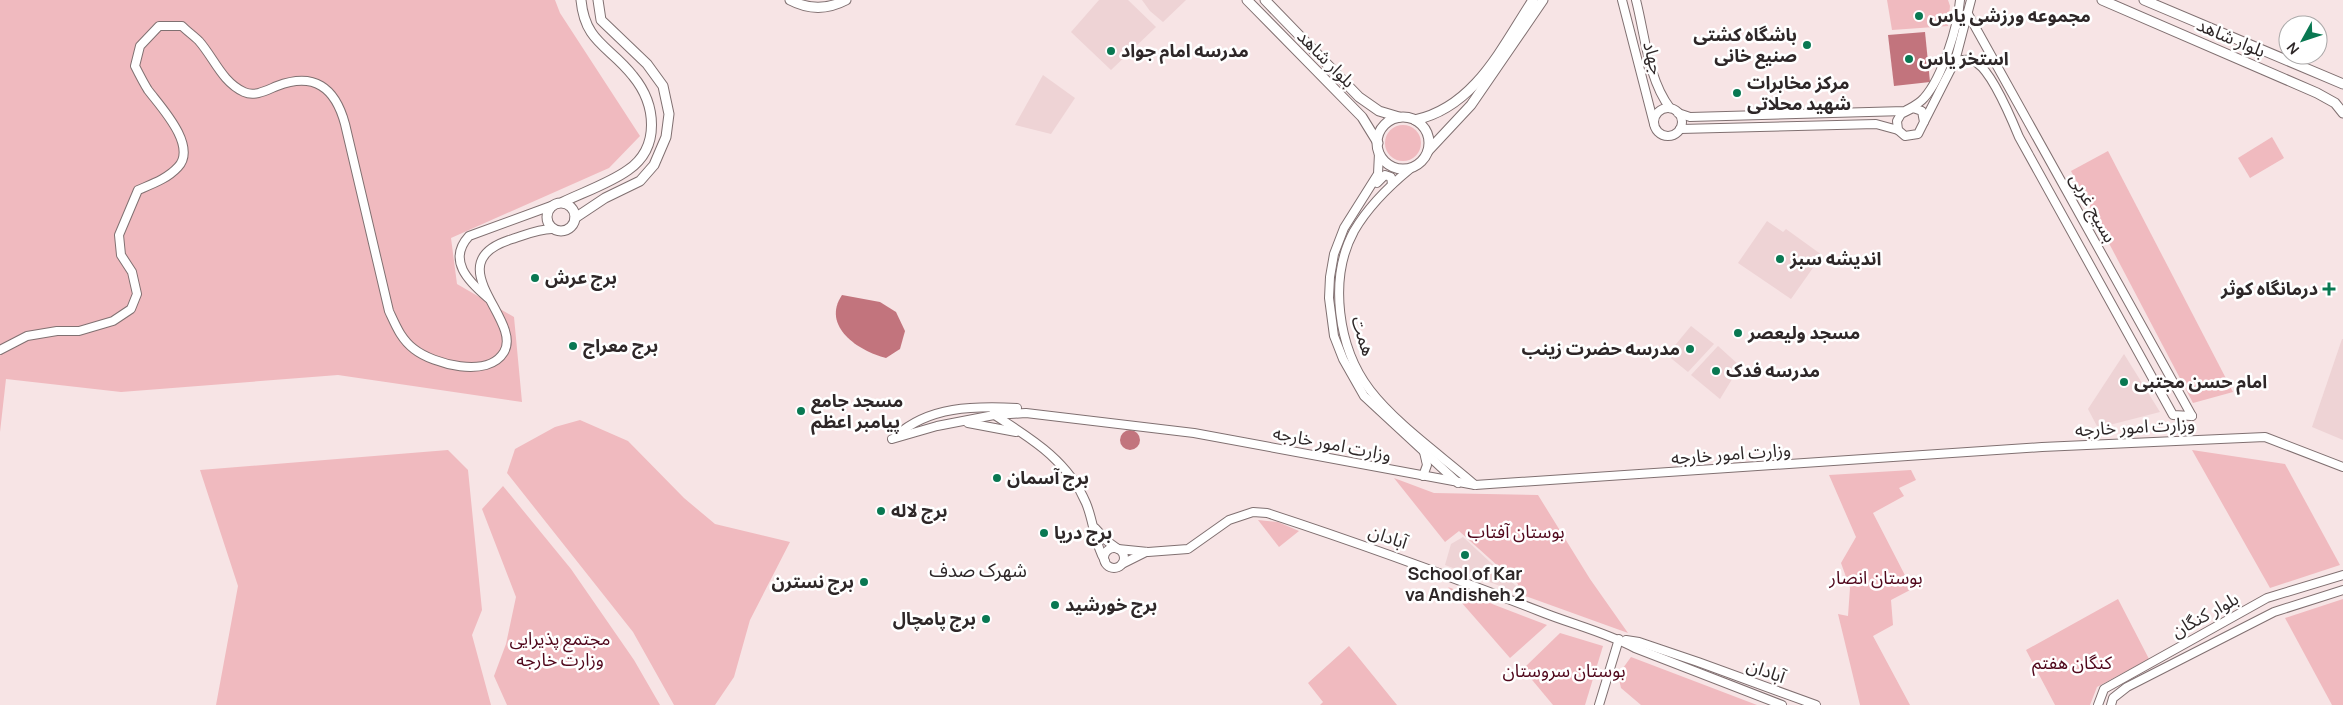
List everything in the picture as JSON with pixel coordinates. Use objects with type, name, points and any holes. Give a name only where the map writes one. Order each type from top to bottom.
[{"type":"main road","points":[[488,298],[473,284],[464,272],[459,250],[462,243],[469,236],[564,202],[629,170],[642,155],[653,127],[651,108],[634,76],[588,29],[583,18],[581,0]]},
{"type":"main road","points":[[0,350],[27,336],[57,330],[80,331],[113,321],[131,309],[137,294],[132,272],[121,255],[119,235],[138,190],[166,178],[180,166],[184,149],[177,130],[165,109],[148,89],[135,66],[140,46],[160,26],[182,26],[199,42],[226,80],[245,93],[256,94],[280,85],[304,80],[321,85],[331,93],[341,107],[389,311],[400,336],[415,350],[449,364],[484,368],[494,362],[505,351],[506,335],[488,298],[480,264],[487,251],[497,244],[543,229],[567,230],[575,218],[605,198],[640,181],[654,165],[664,144],[669,114],[662,86],[647,64],[601,20],[598,0]]},
{"type":"main road","points":[[790,0],[816,8],[828,7],[846,0]]},
{"type":"main road","name":"بلوار شاهد","points":[[1247,0],[1362,117],[1378,143]]},
{"type":"main road","name":"بلوار شاهد","points":[[1265,0],[1359,97],[1379,111],[1399,117]]},
{"type":"main road","points":[[1533,0],[1489,67],[1466,96],[1442,112],[1415,120],[1399,117],[1386,124],[1381,130],[1378,143],[1380,153],[1391,165],[1398,169],[1410,169],[1418,165],[1428,151],[1471,104],[1543,0]]},
{"type":"main road","name":"جهاد","points":[[1622,0],[1654,124]]},
{"type":"main road","name":"جهاد","points":[[1636,0],[1660,94],[1674,110]]},
{"type":"main road","points":[[1898,130],[1896,122],[1905,111],[1919,103],[1930,91],[1952,34],[1960,0]]},
{"type":"main road","points":[[1680,129],[1876,124],[1898,130],[1905,136],[1914,136],[1921,131],[1954,61],[1971,0]]},
{"type":"main road","name":"بلوار شاهد","points":[[2102,0],[2317,93],[2335,103],[2343,113]]},
{"type":"main road","name":"بلوار شاهد","points":[[2144,0],[2343,84]]},
{"type":"main road","name":"بسیج غربی","points":[[1954,61],[1964,59],[1979,64],[2005,105],[2019,137],[2173,415],[2192,416],[1968,14]]},
{"type":"main road","points":[[1674,110],[1682,120],[1680,129],[1674,135],[1666,136],[1658,132],[1654,124],[1658,112],[1674,110],[1690,117],[1905,111],[1913,108],[1922,110],[1924,122]]},
{"type":"main road","points":[[1415,120],[1425,130],[1428,151]]},
{"type":"main road","name":"همت","points":[[1380,153],[1378,174],[1344,228],[1334,254],[1329,298],[1334,336],[1342,359],[1364,396],[1412,437],[1475,485]]},
{"type":"main road","name":"همت","points":[[1410,169],[1392,184],[1362,218],[1353,234],[1340,280],[1340,307],[1344,333],[1362,377],[1424,452],[1458,483]]},
{"type":"main road","points":[[2041,176],[2054,169]]},
{"type":"main road","points":[[1369,189],[1385,175],[1391,177],[1392,184]]},
{"type":"main road","points":[[564,202],[571,206],[575,218]]},
{"type":"main road","points":[[551,206],[546,217],[552,228]]},
{"type":"main road","points":[[979,408],[994,414],[1020,434],[1043,446],[1070,475],[1083,496],[1095,528],[1096,541],[1104,561],[1112,568],[1122,564],[1123,554],[1095,528]]},
{"type":"main road","name":"وزارت امور خارجه","points":[[1119,424],[1021,408],[979,408],[936,412],[908,426],[892,439],[937,426],[994,414],[1026,413],[1194,433],[1475,485],[2042,447],[2265,437],[2343,467]]},
{"type":"main road","points":[[936,412],[930,419],[937,426]]},
{"type":"main road","points":[[1020,434],[1014,424],[1014,420],[1026,413]]},
{"type":"main road","points":[[959,422],[980,424],[1020,434]]},
{"type":"main road","points":[[1423,476],[1427,465],[1424,452]]},
{"type":"main road","name":"آبادان","points":[[1118,549],[1148,552],[1188,549],[1229,520],[1253,512],[1267,513],[1423,565],[1562,620],[1619,639],[1640,642],[1816,705]]},
{"type":"main road","points":[[1104,561],[1107,551],[1118,549]]},
{"type":"main road","name":"آبادان","points":[[1122,564],[1148,552]]},
{"type":"main road","name":"بلوار کنگان","points":[[2098,705],[2104,689],[2267,598],[2343,575]]},
{"type":"main road","name":"بلوار کنگان","points":[[2110,705],[2113,698],[2127,687],[2274,612],[2343,590]]},
{"type":"main road","points":[[2267,598],[2274,612]]},
{"type":"main road","points":[[1599,705],[1619,639]]},
{"type":"main road","name":"آبادان","points":[[1619,639],[1635,648],[1782,705]]},
{"type":"main road","points":[[2156,659],[2162,670]]},
{"type":"shaded area","name":"مدرسه امام جواد","points":[[1099,0],[1128,0],[1156,27],[1111,70],[1071,32]]},
{"type":"shaded area","points":[[1142,0],[1186,0],[1163,22],[1150,11]]},
{"type":"shaded area","name":"استخر یاس","points":[[1925,32],[1930,82],[1894,86],[1888,35]]},
{"type":"shaded area","points":[[1043,75],[1075,98],[1051,134],[1015,125]]},
{"type":"shaded area","name":"اندیشه سبز","points":[[1767,221],[1783,232],[1786,229],[1822,255],[1791,299],[1738,263]]},
{"type":"shaded area","points":[[842,295],[880,302],[896,312],[905,331],[900,349],[886,358],[864,350],[846,336],[839,327],[836,317],[837,306]]},
{"type":"shaded area","name":"مدرسه حضرت زینب","points":[[1691,326],[1714,344],[1688,372],[1667,355]]},
{"type":"shaded area","points":[[2343,339],[2343,440],[2312,427]]},
{"type":"shaded area","name":"مدرسه فدک","points":[[1718,346],[1740,366],[1720,399],[1691,375]]},
{"type":"shaded area","name":"امام حسن مجتبی","points":[[2124,354],[2160,412],[2098,428],[2088,409]]},
{"type":"shaded area","points":[[1130,430],[1137,433],[1140,440],[1137,447],[1130,450],[1123,447],[1120,440],[1123,433]]},
{"type":"shaded area","name":"School of Kar va Andisheh 2","points":[[1463,537],[1516,586],[1513,591],[1445,565],[1451,544]]},
{"type":"green space","points":[[0,0],[555,0],[560,13],[640,136],[609,168],[451,238],[457,284],[514,317],[522,402],[338,375],[121,392],[6,379],[0,432]]},
{"type":"green space","name":"مجموعه ورزشی یاس","points":[[1887,0],[1948,0],[1950,6],[1948,26],[1892,30]]},
{"type":"green space","points":[[1403,125],[1410,126],[1416,130],[1420,136],[1420,150],[1416,156],[1410,160],[1403,161],[1396,160],[1390,156],[1386,150],[1385,143],[1386,136],[1390,130],[1396,126]]},
{"type":"green space","points":[[2272,137],[2284,158],[2250,178],[2238,158]]},
{"type":"green space","points":[[2108,151],[2233,392],[2193,403],[2071,171]]},
{"type":"green space","points":[[580,420],[628,441],[684,498],[715,524],[790,542],[750,620],[734,677],[715,705],[674,705],[633,632],[507,473],[515,449],[555,427]]},
{"type":"green space","points":[[448,450],[468,470],[482,610],[472,635],[491,705],[216,705],[238,586],[200,470]]},
{"type":"green space","points":[[2192,450],[2285,464],[2340,565],[2270,588]]},
{"type":"green space","name":"بوستان انصار","points":[[1911,470],[1916,480],[1899,488],[1904,496],[1873,513],[1912,589],[1891,600],[1893,625],[1873,636],[1910,705],[1860,705],[1838,614],[1848,616],[1850,588],[1841,563],[1856,537],[1829,475]]},
{"type":"green space","name":"بوستان آفتاب","points":[[1394,478],[1434,493],[1538,495],[1590,579],[1628,633],[1517,593],[1518,584],[1459,531],[1445,542]]},
{"type":"green space","name":"مجتمع پذیرایی وزارت خارجه","points":[[503,486],[571,569],[634,660],[660,705],[507,705],[494,676],[506,644],[516,597],[482,509]]},
{"type":"green space","points":[[1258,520],[1278,522],[1299,531],[1279,547]]},
{"type":"green space","name":"بوستان آفتاب","points":[[1448,587],[1547,625],[1510,658]]},
{"type":"green space","name":"کنگان هفتم","points":[[2118,599],[2149,659],[2097,687],[2090,705],[2055,705],[2026,650]]},
{"type":"green space","points":[[2343,599],[2343,705],[2332,705],[2285,618]]},
{"type":"green space","name":"بوستان سروستان","points":[[1560,633],[1603,646],[1585,705],[1553,705],[1523,669]]},
{"type":"green space","points":[[1349,646],[1397,705],[1320,705],[1323,702],[1308,683]]},
{"type":"green space","points":[[1631,657],[1757,705],[1641,705],[1621,688],[1618,675]]},
{"type":"place","name":"مجموعه ورزشی یاس","points":[[1919,16]]},
{"type":"place","name":"باشگاه کشتی صنیع خانی","points":[[1807,45]]},
{"type":"place","name":"مدرسه امام جواد","points":[[1111,51]]},
{"type":"place","name":"استخر یاس","points":[[1909,59]]},
{"type":"place","name":"مرکز مخابرات شهید محلاتی","points":[[1737,93]]},
{"type":"place","name":"اندیشه سبز","points":[[1780,259]]},
{"type":"place","name":"برج عرش","points":[[535,278]]},
{"type":"place","name":"درمانگاه کوثر","points":[[2329,289]]},
{"type":"place","name":"مسجد ولیعصر","points":[[1738,333]]},
{"type":"place","name":"برج معراج","points":[[573,346]]},
{"type":"place","name":"مدرسه حضرت زینب","points":[[1690,349]]},
{"type":"place","name":"مدرسه فدک","points":[[1716,371]]},
{"type":"place","name":"امام حسن مجتبی","points":[[2124,382]]},
{"type":"place","name":"مسجد جامع پیامبر اعظم","points":[[801,411]]},
{"type":"place","name":"برج آسمان","points":[[997,478]]},
{"type":"place","name":"برج لاله","points":[[881,511]]},
{"type":"place","name":"برج دریا","points":[[1044,533]]},
{"type":"place","name":"School of Kar va Andisheh 2","points":[[1465,555]]},
{"type":"place","name":"برج نسترن","points":[[864,582]]},
{"type":"place","name":"برج خورشید","points":[[1055,605]]},
{"type":"place","name":"برج پامچال","points":[[986,619]]},
{"type":"district","name":"شهرک صدف","points":[[978,570]]}]
